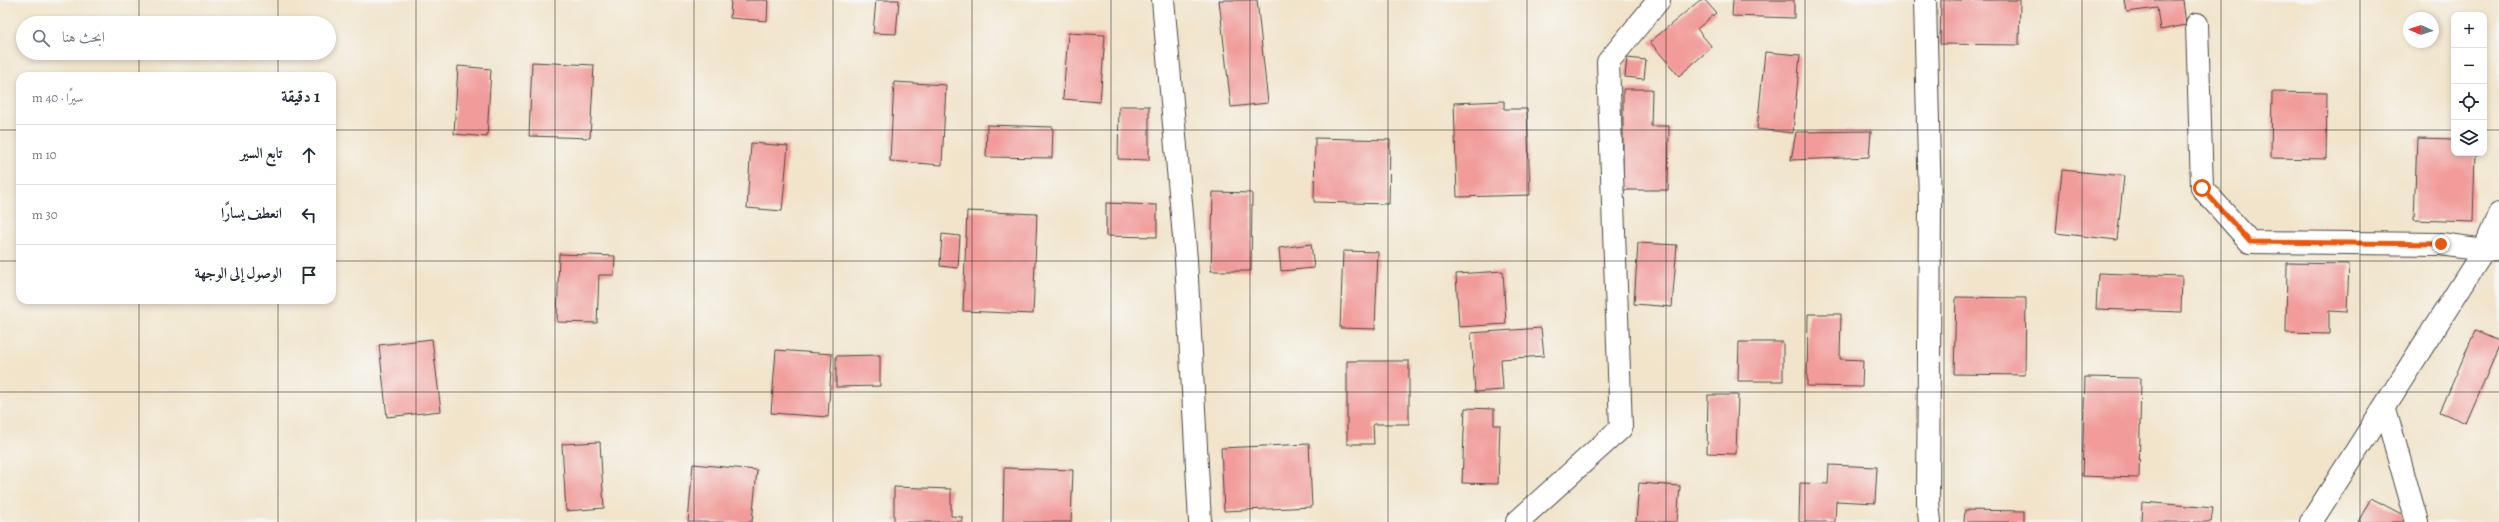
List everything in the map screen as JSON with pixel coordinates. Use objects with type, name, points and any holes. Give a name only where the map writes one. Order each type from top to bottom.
[{"type":"street","points":[[1162,0],[1186,260],[1200,522]]},
{"type":"street","points":[[1517,522],[1621,428],[1608,62],[1659,0]]},
{"type":"street","points":[[1926,0],[1930,204],[1928,502],[1930,522]]},
{"type":"street","points":[[2197,24],[2202,188],[2250,242],[2441,244],[2492,250]]},
{"type":"street","points":[[2311,522],[2492,250],[2499,214]]},
{"type":"street","points":[[2385,409],[2417,522]]},
{"type":"building","points":[[731,0],[768,0],[767,21],[730,18]]},
{"type":"building","points":[[876,0],[899,0],[896,34],[873,33]]},
{"type":"building","points":[[1219,0],[1257,0],[1268,103],[1231,107]]},
{"type":"building","points":[[1700,0],[1705,0],[1716,13],[1697,29],[1712,47],[1679,76],[1650,42]]},
{"type":"building","points":[[1733,0],[1794,0],[1794,18],[1732,16]]},
{"type":"building","points":[[1941,0],[2020,0],[2019,45],[1940,44]]},
{"type":"building","points":[[2125,0],[2183,0],[2186,25],[2160,30],[2157,8],[2127,12]]},
{"type":"building","points":[[1068,33],[1105,35],[1100,102],[1063,99]]},
{"type":"building","points":[[1765,52],[1800,55],[1793,133],[1757,129]]},
{"type":"building","points":[[1627,58],[1646,60],[1644,79],[1625,77]]},
{"type":"building","points":[[532,62],[594,65],[590,138],[529,136]]},
{"type":"building","points":[[458,66],[491,69],[487,137],[454,134]]},
{"type":"building","points":[[894,82],[946,85],[942,165],[890,161]]},
{"type":"building","points":[[1623,89],[1652,89],[1651,126],[1669,126],[1668,190],[1623,190]]},
{"type":"building","points":[[2272,92],[2327,93],[2326,159],[2271,158]]},
{"type":"building","points":[[1504,101],[1504,109],[1527,109],[1530,195],[1457,197],[1454,103]]},
{"type":"building","points":[[1119,106],[1149,106],[1149,160],[1118,159]]},
{"type":"building","points":[[987,125],[1053,127],[1052,158],[986,157]]},
{"type":"building","points":[[1871,131],[1869,157],[1791,160],[1796,132]]},
{"type":"building","points":[[1315,138],[1390,140],[1389,204],[1314,202]]},
{"type":"building","points":[[2417,138],[2451,139],[2451,156],[2475,156],[2473,222],[2414,220]]},
{"type":"building","points":[[751,143],[788,146],[782,211],[747,208]]},
{"type":"building","points":[[2062,170],[2124,176],[2117,240],[2056,233]]},
{"type":"building","points":[[1213,192],[1252,193],[1251,271],[1211,271]]},
{"type":"building","points":[[1106,203],[1157,205],[1157,237],[1106,236]]},
{"type":"building","points":[[967,211],[1037,214],[1033,314],[963,311]]},
{"type":"building","points":[[942,234],[960,236],[958,268],[940,266]]},
{"type":"building","points":[[1638,243],[1677,245],[1672,307],[1634,304]]},
{"type":"building","points":[[1311,244],[1314,268],[1281,271],[1279,248]]},
{"type":"building","points":[[1343,251],[1378,252],[1375,329],[1340,328]]},
{"type":"building","points":[[559,254],[615,256],[614,275],[599,275],[597,323],[557,322]]},
{"type":"building","points":[[2287,263],[2349,264],[2347,312],[2329,311],[2329,334],[2286,333]]},
{"type":"building","points":[[1503,271],[1506,324],[1459,327],[1456,274]]},
{"type":"building","points":[[2098,273],[2182,276],[2181,312],[2096,309]]},
{"type":"building","points":[[1956,297],[2026,298],[2025,375],[1954,374]]},
{"type":"building","points":[[1808,314],[1841,314],[1840,359],[1863,360],[1862,387],[1807,386]]},
{"type":"building","points":[[1541,328],[1544,356],[1501,359],[1503,390],[1475,392],[1471,333]]},
{"type":"building","points":[[2475,331],[2499,341],[2499,347],[2466,423],[2440,412]]},
{"type":"building","points":[[432,339],[441,411],[387,417],[379,345]]},
{"type":"building","points":[[1739,342],[1783,342],[1783,381],[1738,381]]},
{"type":"building","points":[[776,350],[832,354],[828,417],[771,413]]},
{"type":"building","points":[[880,355],[880,386],[836,387],[836,356]]},
{"type":"building","points":[[1347,361],[1409,361],[1409,424],[1373,424],[1374,444],[1347,444]]},
{"type":"building","points":[[2085,377],[2141,378],[2139,478],[2082,476]]},
{"type":"building","points":[[1708,395],[1738,395],[1736,454],[1707,453]]},
{"type":"building","points":[[1465,408],[1494,409],[1494,425],[1500,425],[1498,484],[1462,483]]},
{"type":"building","points":[[600,442],[604,508],[566,511],[562,444]]},
{"type":"building","points":[[1309,444],[1312,507],[1224,511],[1221,448]]},
{"type":"building","points":[[693,464],[757,470],[752,522],[688,522]]},
{"type":"building","points":[[1829,465],[1877,467],[1875,503],[1836,501],[1835,522],[1799,522],[1800,483],[1828,484]]},
{"type":"building","points":[[1004,468],[1073,470],[1071,522],[1003,522]]},
{"type":"building","points":[[1639,483],[1680,486],[1677,522],[1636,522]]},
{"type":"building","points":[[894,487],[951,489],[951,516],[962,517],[962,522],[894,522]]},
{"type":"building","points":[[2371,498],[2407,517],[2407,522],[2358,522]]},
{"type":"building","points":[[2142,502],[2213,508],[2211,522],[2141,522]]},
{"type":"building","points":[[1965,510],[2024,511],[2024,522],[1964,522]]},
{"type":"route","points":[[2202,188],[2250,242],[2441,244]]}]
